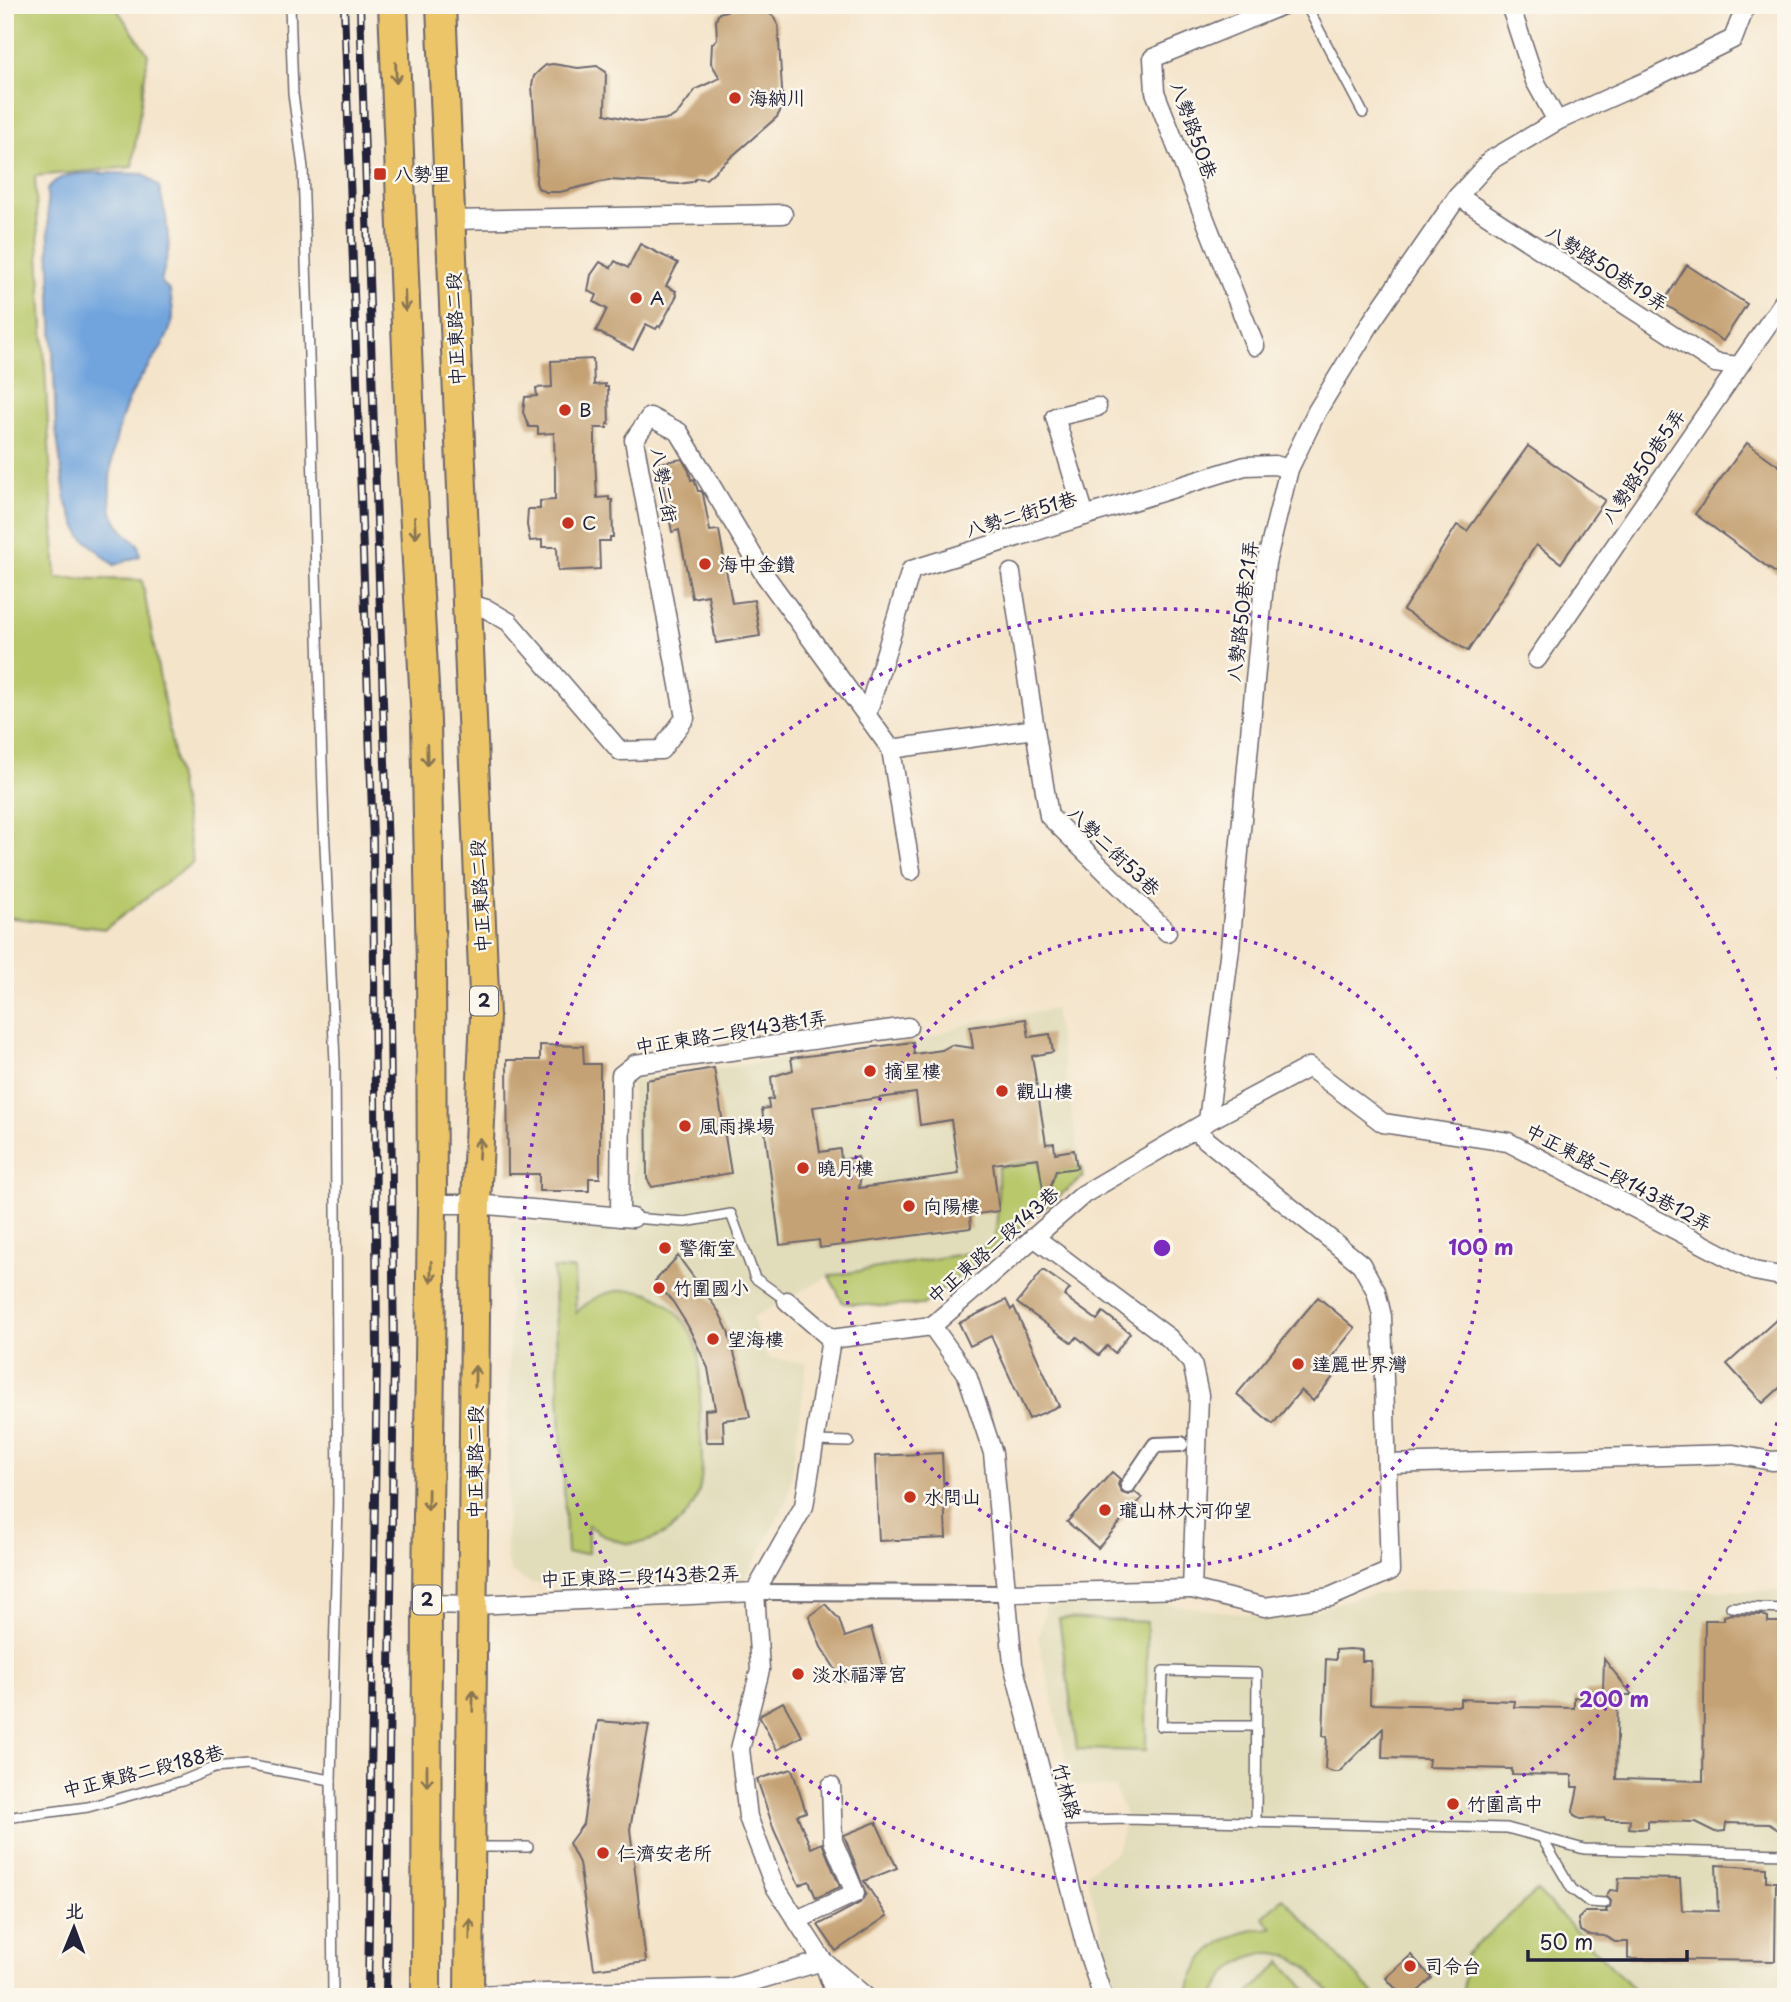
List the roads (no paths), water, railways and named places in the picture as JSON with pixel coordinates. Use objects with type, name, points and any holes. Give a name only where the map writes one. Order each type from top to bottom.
[{"type":"main road","name":"2","points":[[393,5],[412,473],[426,721],[432,1204],[426,1997]]},
{"type":"main road","name":"中正東路二段","points":[[441,5],[485,1016],[476,1204],[469,1996]]},
{"type":"street","name":"八勢路50巷","points":[[1255,346],[1155,92],[1153,58],[1283,5]]},
{"type":"street","points":[[1510,5],[1535,81],[1557,121],[1732,39],[1746,5]]},
{"type":"street","name":"八勢路50巷21弄","points":[[1201,1125],[1230,948],[1266,563],[1289,469],[1317,411],[1372,321],[1458,196],[1491,160],[1557,121]]},
{"type":"street","name":"八勢路50巷19弄","points":[[1458,196],[1715,363],[1738,366]]},
{"type":"street","points":[[450,220],[783,214]]},
{"type":"street","name":"八勢路50巷5弄","points":[[1537,659],[1786,298]]},
{"type":"street","points":[[1085,516],[1055,417],[1097,407]]},
{"type":"street","name":"八勢二街","points":[[467,603],[487,609],[509,622],[621,751],[661,750],[685,718],[634,440],[650,417],[680,432],[764,574],[891,749],[911,871]]},
{"type":"street","name":"八勢二街51巷","points":[[867,714],[911,570],[1245,466],[1275,465],[1289,469]]},
{"type":"street","name":"八勢二街53巷","points":[[1011,573],[1049,816],[1167,932]]},
{"type":"street","points":[[891,749],[1035,729]]},
{"type":"street","name":"中正東路二段143巷1弄","points":[[626,1218],[621,1075],[635,1064],[908,1027]]},
{"type":"street","name":"中正東路二段143巷12弄","points":[[1201,1125],[1309,1067],[1383,1123],[1508,1142],[1754,1271],[1786,1277]]},
{"type":"street","points":[[836,1997],[823,1961],[774,1885],[748,1817],[740,1749],[760,1670],[755,1592],[1007,1593],[1192,1590],[1265,1607],[1330,1597],[1390,1571],[1382,1316],[1377,1291],[1360,1264],[1201,1125]]},
{"type":"street","name":"中正東路二段143巷","points":[[831,1339],[932,1326],[1084,1194],[1201,1125]]},
{"type":"street","points":[[432,1204],[476,1204],[626,1218]]},
{"type":"street","points":[[1034,1237],[1169,1338],[1192,1363],[1199,1395],[1192,1590]]},
{"type":"street","points":[[787,1301],[831,1339]]},
{"type":"street","name":"竹林路","points":[[932,1326],[967,1375],[993,1453],[1013,1664],[1086,1947],[1104,1997]]},
{"type":"street","name":"中正東路二段143巷2弄","points":[[427,1604],[474,1605],[755,1592],[804,1506],[831,1339]]},
{"type":"street","points":[[1128,1485],[1155,1445],[1181,1444]]},
{"type":"street","points":[[1387,1464],[1733,1454],[1773,1461],[1786,1460]]},
{"type":"street","points":[[797,1920],[855,1893],[833,1841],[831,1786]]},
{"type":"street","points":[[469,1996],[658,1994],[730,1988],[823,1961]]},
{"type":"street","points":[[823,1961],[866,1997]]},
{"type":"lane","points":[[290,5],[293,94],[303,168],[335,1062],[338,1502],[331,1780],[333,1997]]},
{"type":"lane","points":[[1306,5],[1363,113]]},
{"type":"lane","points":[[626,1218],[685,1222],[731,1214],[755,1278],[787,1301]]},
{"type":"lane","points":[[815,1441],[849,1442]]},
{"type":"lane","points":[[1731,1607],[1786,1609]]},
{"type":"lane","points":[[1256,1726],[1161,1726],[1163,1671],[1257,1673],[1256,1823]]},
{"type":"lane","name":"中正東路二段188巷","points":[[5,1818],[88,1807],[182,1781],[214,1768],[247,1765],[331,1780]]},
{"type":"lane","points":[[1053,1821],[1126,1819],[1507,1828],[1584,1849],[1786,1854]]},
{"type":"lane","points":[[1542,1838],[1572,1889],[1589,1902],[1605,1903]]},
{"type":"lane","points":[[471,1847],[528,1847]]},
{"type":"water","points":[[103,173],[144,174],[159,187],[169,248],[161,282],[170,291],[173,316],[165,341],[131,396],[115,442],[110,475],[112,511],[120,527],[138,544],[140,556],[114,565],[81,536],[66,502],[56,429],[47,190],[64,177]]},
{"type":"railway","points":[[344,5],[373,841],[377,1354],[368,1997]]},
{"type":"railway","points":[[360,5],[388,853],[394,1355],[386,1997]]},
{"type":"place","name":"海納川","points":[[735,98]]},
{"type":"place","name":"八勢里","points":[[380,174]]},
{"type":"place","name":"A","points":[[636,298]]},
{"type":"place","name":"B","points":[[565,410]]},
{"type":"place","name":"C","points":[[568,523]]},
{"type":"place","name":"海中金鑽","points":[[705,564]]},
{"type":"place","name":"摘星樓","points":[[870,1071]]},
{"type":"place","name":"觀山樓","points":[[1002,1091]]},
{"type":"place","name":"風雨操場","points":[[685,1126]]},
{"type":"place","name":"曉月樓","points":[[803,1168]]},
{"type":"place","name":"向陽樓","points":[[909,1206]]},
{"type":"place","name":"警衛室","points":[[665,1248]]},
{"type":"place","name":"竹圍國小","points":[[659,1288]]},
{"type":"place","name":"望海樓","points":[[713,1339]]},
{"type":"place","name":"達麗世界灣","points":[[1298,1364]]},
{"type":"place","name":"水問山","points":[[910,1497]]},
{"type":"place","name":"瓏山林大河仰望","points":[[1105,1510]]},
{"type":"place","name":"淡水福澤宮","points":[[798,1674]]},
{"type":"place","name":"竹圍高中","points":[[1453,1804]]},
{"type":"place","name":"仁濟安老所","points":[[603,1853]]},
{"type":"place","name":"司令台","points":[[1410,1966]]}]
